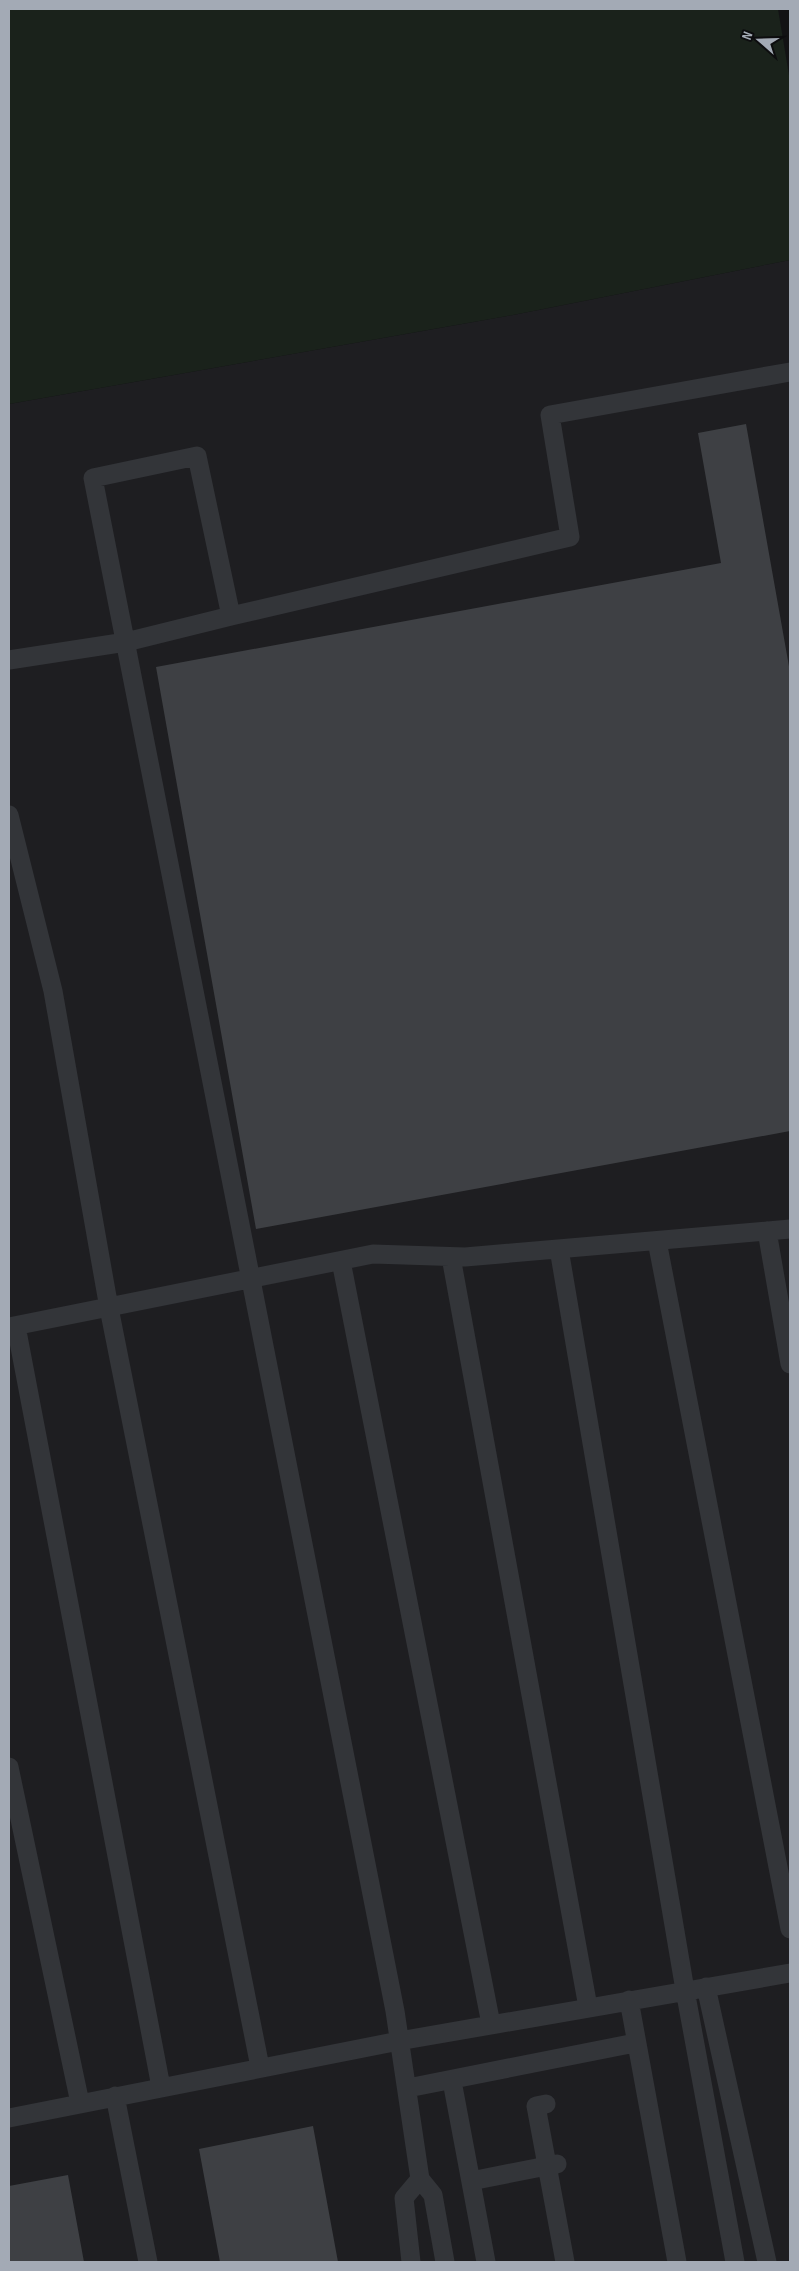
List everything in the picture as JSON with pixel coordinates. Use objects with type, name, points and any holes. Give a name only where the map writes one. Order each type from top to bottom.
[{"type":"lane","points":[[9,660],[126,642],[570,537],[550,414],[790,372]]},
{"type":"lane","points":[[231,616],[197,456],[93,478],[399,2041],[408,2088],[420,2179],[433,2195],[445,2262]]},
{"type":"lane","points":[[9,815],[52,991],[109,1308],[260,2067]]},
{"type":"lane","points":[[161,2087],[12,1327],[373,1254],[451,1257],[790,1229]]},
{"type":"lane","points":[[767,1231],[790,1364]]},
{"type":"lane","points":[[657,1241],[790,1929]]},
{"type":"lane","points":[[559,1249],[685,1990],[735,2262]]},
{"type":"lane","points":[[451,1257],[588,2007]]},
{"type":"lane","points":[[342,1261],[491,2024]]},
{"type":"lane","points":[[9,1767],[80,2103]]},
{"type":"lane","points":[[9,2118],[399,2041],[790,1973]]},
{"type":"lane","points":[[706,1987],[767,2262]]},
{"type":"lane","points":[[629,2000],[635,2044],[637,2086],[650,2144],[667,2239],[676,2262]]},
{"type":"lane","points":[[408,2088],[452,2081],[635,2044]]},
{"type":"lane","points":[[452,2081],[486,2262]]},
{"type":"lane","points":[[115,2096],[148,2262]]},
{"type":"lane","points":[[541,2105],[561,2215],[563,2260]]},
{"type":"lane","points":[[472,2181],[552,2165]]},
{"type":"lane","points":[[411,2262],[404,2198],[420,2179]]},
{"type":"shaded area","points":[[9,9],[778,9],[790,81],[790,260],[513,315],[9,404]]},
{"type":"shaded area","points":[[790,260],[790,2262],[9,2262],[9,404],[513,315]]},
{"type":"building","points":[[746,424],[790,672],[790,1131],[256,1229],[156,667],[721,563],[698,433]]},
{"type":"building","points":[[313,2126],[338,2262],[220,2262],[199,2149]]},
{"type":"building","points":[[68,2175],[84,2262],[9,2262],[9,2186]]}]
